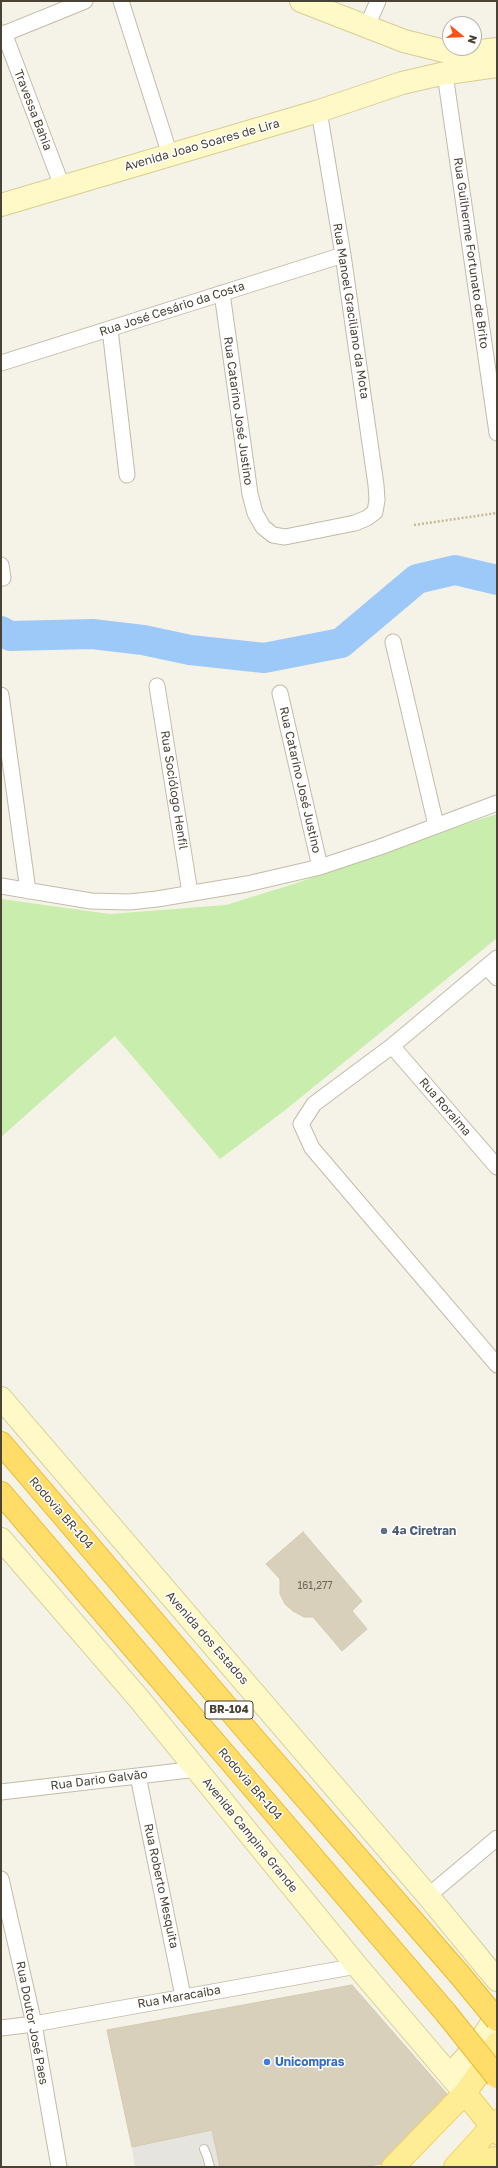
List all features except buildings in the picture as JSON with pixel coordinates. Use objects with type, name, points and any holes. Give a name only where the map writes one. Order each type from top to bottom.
[{"type":"highway","name":"Rodovia BR-104","points":[[1,1443],[497,2020]]},
{"type":"highway","name":"Rodovia BR-104","points":[[1,1493],[446,2013],[497,2077]]},
{"type":"main road","points":[[302,1],[404,41],[456,54],[497,49]]},
{"type":"main road","points":[[402,83],[411,70],[414,61],[411,49],[404,41]]},
{"type":"main road","name":"Avenida Joao Soares de Lira","points":[[1,205],[319,111],[402,83],[497,66]]},
{"type":"main road","name":"Avenida dos Estados","points":[[1,1398],[428,1896],[497,1980]]},
{"type":"main road","name":"Avenida Campina Grande","points":[[1,1539],[197,1769],[357,1966],[495,2127]]},
{"type":"main road","points":[[450,2075],[478,2044],[497,2015]]},
{"type":"main road","points":[[393,2167],[465,2093],[482,2069],[497,2043]]},
{"type":"main road","points":[[457,2164],[495,2127]]},
{"type":"main road","points":[[457,2164],[497,2158]]},
{"type":"street","points":[[2,34],[85,1]]},
{"type":"street","points":[[121,1],[170,155]]},
{"type":"street","points":[[367,26],[378,1]]},
{"type":"street","name":"Travessa Bahia","points":[[2,34],[62,186]]},
{"type":"street","name":"Rua Guilherme Fortunato de Brito","points":[[446,74],[497,433]]},
{"type":"street","name":"Rua Manoel Graciliano da Mota","points":[[263,527],[273,535],[285,537],[355,523],[367,518],[375,512],[377,500],[343,254],[319,111]]},
{"type":"street","name":"Rua José Cesário da Costa","points":[[1,363],[343,254]]},
{"type":"street","name":"Rua Catarino José Justino","points":[[222,292],[250,494],[255,513],[263,527]]},
{"type":"street","points":[[110,329],[127,475]]},
{"type":"street","points":[[394,642],[436,825]]},
{"type":"street","name":"Rua Sociólogo Henfil","points":[[157,686],[190,893]]},
{"type":"street","name":"Rua Catarino José Justino","points":[[280,693],[320,867]]},
{"type":"street","points":[[1,695],[28,891]]},
{"type":"street","points":[[1,886],[91,901],[129,902],[247,884],[320,867],[380,847],[497,803]]},
{"type":"street","points":[[497,978],[492,962],[392,1046],[314,1104],[301,1124],[312,1148],[497,1365]]},
{"type":"street","name":"Rua Roraima","points":[[392,1046],[497,1167]]},
{"type":"street","name":"Rua Dario Galvão","points":[[1,1792],[197,1769]]},
{"type":"street","name":"Rua Roberto Mesquita","points":[[138,1776],[183,1996]]},
{"type":"street","points":[[428,1896],[497,1838]]},
{"type":"street","name":"Rua Doutor José Paes","points":[[1,1879],[34,2024],[59,2167]]},
{"type":"street","name":"Rua Maracaiba","points":[[1,2028],[34,2024],[183,1996],[357,1966]]},
{"type":"lane","points":[[204,2149],[208,2156],[210,2167]]},
{"type":"path","points":[[414,525],[497,513]]},
{"type":"green space","points":[[497,814],[497,938],[284,1111],[220,1159],[115,1036],[1,1137],[1,899],[110,914],[226,905],[297,883],[428,836]]},
{"type":"shaded area","points":[[212,2130],[220,2167],[135,2167],[132,2147]]},
{"type":"waterway","points":[[1,631],[10,636],[92,634],[143,640],[190,650],[264,658],[341,643],[417,579],[455,570],[497,580]]},
{"type":"place","name":"4ª Ciretran","points":[[384,1531]]},
{"type":"place","name":"Unicompras","points":[[267,2062]]}]
